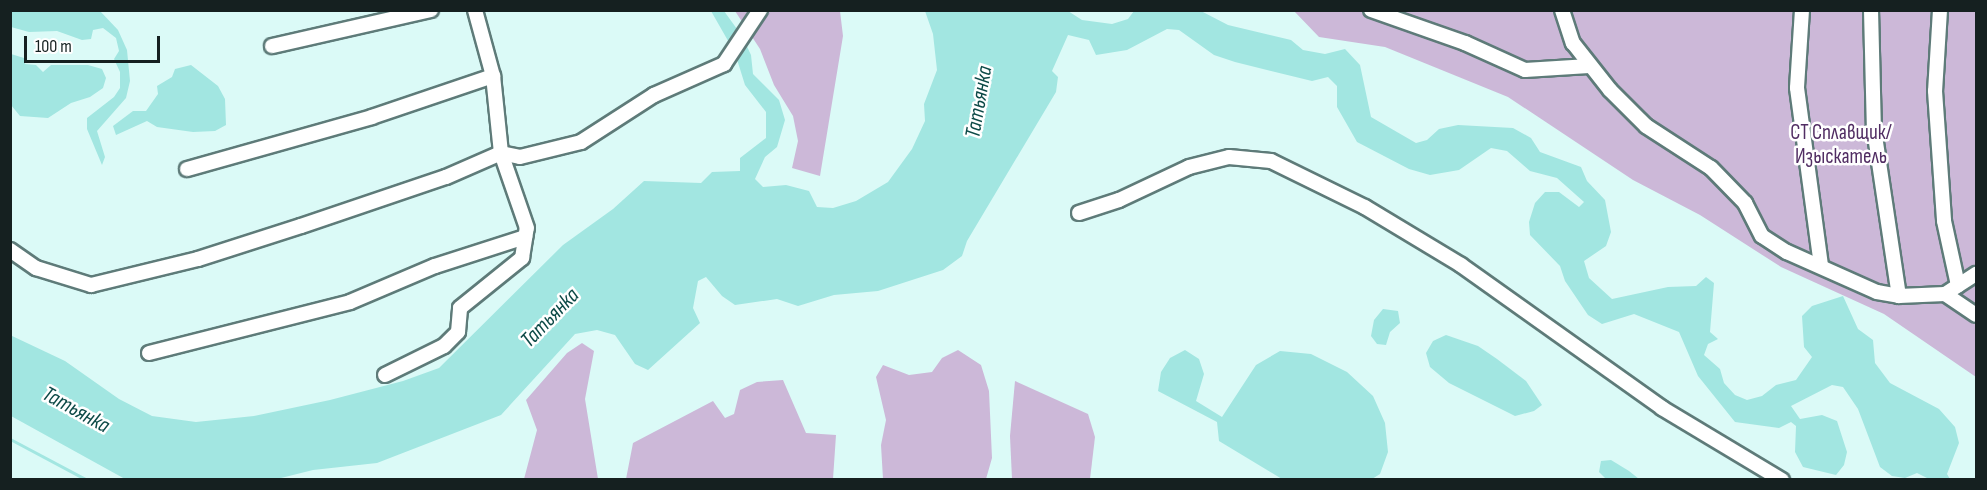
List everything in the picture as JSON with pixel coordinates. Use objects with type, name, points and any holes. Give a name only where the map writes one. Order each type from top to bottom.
[{"type":"street","points":[[272,46],[431,10]]},
{"type":"street","points":[[386,375],[444,346],[458,332],[460,309],[522,258],[527,228],[501,153],[493,76],[476,10]]},
{"type":"street","points":[[10,250],[36,268],[91,285],[198,259],[301,226],[446,177],[501,153],[520,157],[580,142],[654,95],[724,64],[760,10]]},
{"type":"street","points":[[1371,10],[1465,43],[1525,70],[1589,66]]},
{"type":"street","points":[[1562,10],[1573,43],[1589,66],[1646,126],[1711,168],[1745,203],[1762,236],[1787,252],[1877,292],[1899,296],[1945,294],[1977,274]]},
{"type":"street","points":[[1802,10],[1797,88],[1821,266]]},
{"type":"street","points":[[1871,10],[1874,129],[1899,296]]},
{"type":"street","points":[[1940,10],[1935,91],[1944,221],[1958,285]]},
{"type":"street","points":[[187,169],[372,117],[493,76]]},
{"type":"street","points":[[1079,213],[1119,200],[1189,167],[1228,157],[1271,160],[1365,207],[1461,265],[1662,408],[1782,480]]},
{"type":"street","points":[[149,353],[350,302],[435,266],[525,237]]},
{"type":"street","points":[[1945,294],[1977,315]]},
{"type":"green space","points":[[735,11],[840,11],[843,36],[820,176],[792,168],[798,141],[793,116],[774,85],[760,49]]},
{"type":"green space","name":"СТ Сплавщик/ Изыскатель","points":[[1294,11],[1976,11],[1976,377],[1884,314],[1781,267],[1700,215],[1633,180],[1508,97],[1385,47],[1319,37]]},
{"type":"green space","points":[[582,343],[594,351],[585,399],[598,479],[524,479],[537,430],[526,400],[567,353]]},
{"type":"green space","points":[[958,350],[981,365],[989,391],[992,458],[986,479],[883,479],[881,445],[886,420],[876,377],[883,365],[909,375],[932,372],[942,358]]},
{"type":"green space","points":[[783,380],[806,433],[836,435],[833,479],[626,479],[633,443],[713,401],[725,418],[734,414],[740,390],[757,382]]},
{"type":"green space","points":[[1015,381],[1088,414],[1095,437],[1090,479],[1012,479],[1010,436]]},
{"type":"water","points":[[10,11],[100,11],[118,30],[127,50],[130,81],[126,98],[97,131],[105,157],[102,165],[87,129],[87,118],[114,97],[120,88],[120,72],[114,59],[119,51],[116,38],[103,28],[93,30],[91,39],[82,40],[57,31],[29,32],[11,27]]},
{"type":"water","name":"Татьянка","points":[[711,11],[724,11],[742,36],[751,55],[753,74],[779,100],[785,120],[777,147],[765,157],[755,179],[763,187],[786,185],[809,191],[817,207],[833,208],[856,201],[888,182],[912,149],[925,121],[924,104],[937,70],[933,34],[925,11],[1068,11],[1082,20],[1112,24],[1128,19],[1134,11],[1201,11],[1228,25],[1291,40],[1303,50],[1325,54],[1345,49],[1360,65],[1371,117],[1416,143],[1427,140],[1439,129],[1458,125],[1513,128],[1531,138],[1540,152],[1581,167],[1587,181],[1605,200],[1611,232],[1606,246],[1584,261],[1589,278],[1612,299],[1668,287],[1696,286],[1706,277],[1714,283],[1710,332],[1718,339],[1708,344],[1704,355],[1720,369],[1724,383],[1735,395],[1747,400],[1762,396],[1776,385],[1796,380],[1812,357],[1804,347],[1802,316],[1812,306],[1843,296],[1858,329],[1873,340],[1875,363],[1890,383],[1939,409],[1955,427],[1959,443],[1947,474],[1950,479],[1929,479],[1917,473],[1905,478],[1892,476],[1880,467],[1858,409],[1843,387],[1832,385],[1791,406],[1800,419],[1822,415],[1837,421],[1847,452],[1844,465],[1836,475],[1803,467],[1795,452],[1796,426],[1791,422],[1779,428],[1735,422],[1698,376],[1679,332],[1634,314],[1602,324],[1588,315],[1565,281],[1560,266],[1530,235],[1529,222],[1535,203],[1545,192],[1559,192],[1579,207],[1584,202],[1557,178],[1530,171],[1507,151],[1491,148],[1459,170],[1430,175],[1409,169],[1357,142],[1337,107],[1337,86],[1328,77],[1312,81],[1235,62],[1214,55],[1179,30],[1167,29],[1127,50],[1096,55],[1089,40],[1068,35],[1052,71],[1058,77],[1056,92],[967,241],[962,256],[943,270],[878,291],[834,295],[798,306],[777,299],[735,305],[722,296],[706,277],[698,281],[693,308],[700,323],[648,370],[635,364],[615,335],[597,330],[575,334],[501,415],[377,463],[313,470],[277,479],[125,479],[11,416],[10,335],[65,361],[119,399],[152,416],[196,422],[254,416],[330,400],[403,381],[439,368],[563,245],[613,209],[644,181],[701,183],[712,172],[740,171],[740,158],[766,138],[766,112],[745,85],[735,53]]},
{"type":"water","points":[[11,54],[24,58],[25,64],[36,65],[43,72],[51,65],[88,65],[102,69],[106,78],[103,88],[90,97],[71,103],[48,118],[20,116],[11,105]]},
{"type":"water","points":[[191,65],[218,86],[225,99],[226,125],[215,131],[193,132],[157,127],[147,121],[116,135],[113,126],[133,111],[146,111],[158,94],[157,86],[172,77],[175,69]]},
{"type":"water","points":[[1383,309],[1398,311],[1400,323],[1390,332],[1386,345],[1377,344],[1371,336],[1374,320]]},
{"type":"water","points":[[1446,335],[1478,346],[1497,359],[1526,381],[1542,405],[1534,411],[1515,416],[1449,383],[1430,367],[1426,353],[1433,341]]},
{"type":"water","points":[[1185,350],[1199,359],[1204,374],[1196,401],[1222,417],[1256,365],[1280,351],[1311,354],[1347,372],[1373,396],[1385,423],[1388,452],[1380,474],[1372,479],[1282,479],[1219,441],[1217,422],[1158,391],[1161,372],[1170,358]]},
{"type":"water","points":[[1611,460],[1639,479],[1606,479],[1599,472],[1601,461]]},
{"type":"waterway","points":[[10,439],[87,480]]}]
